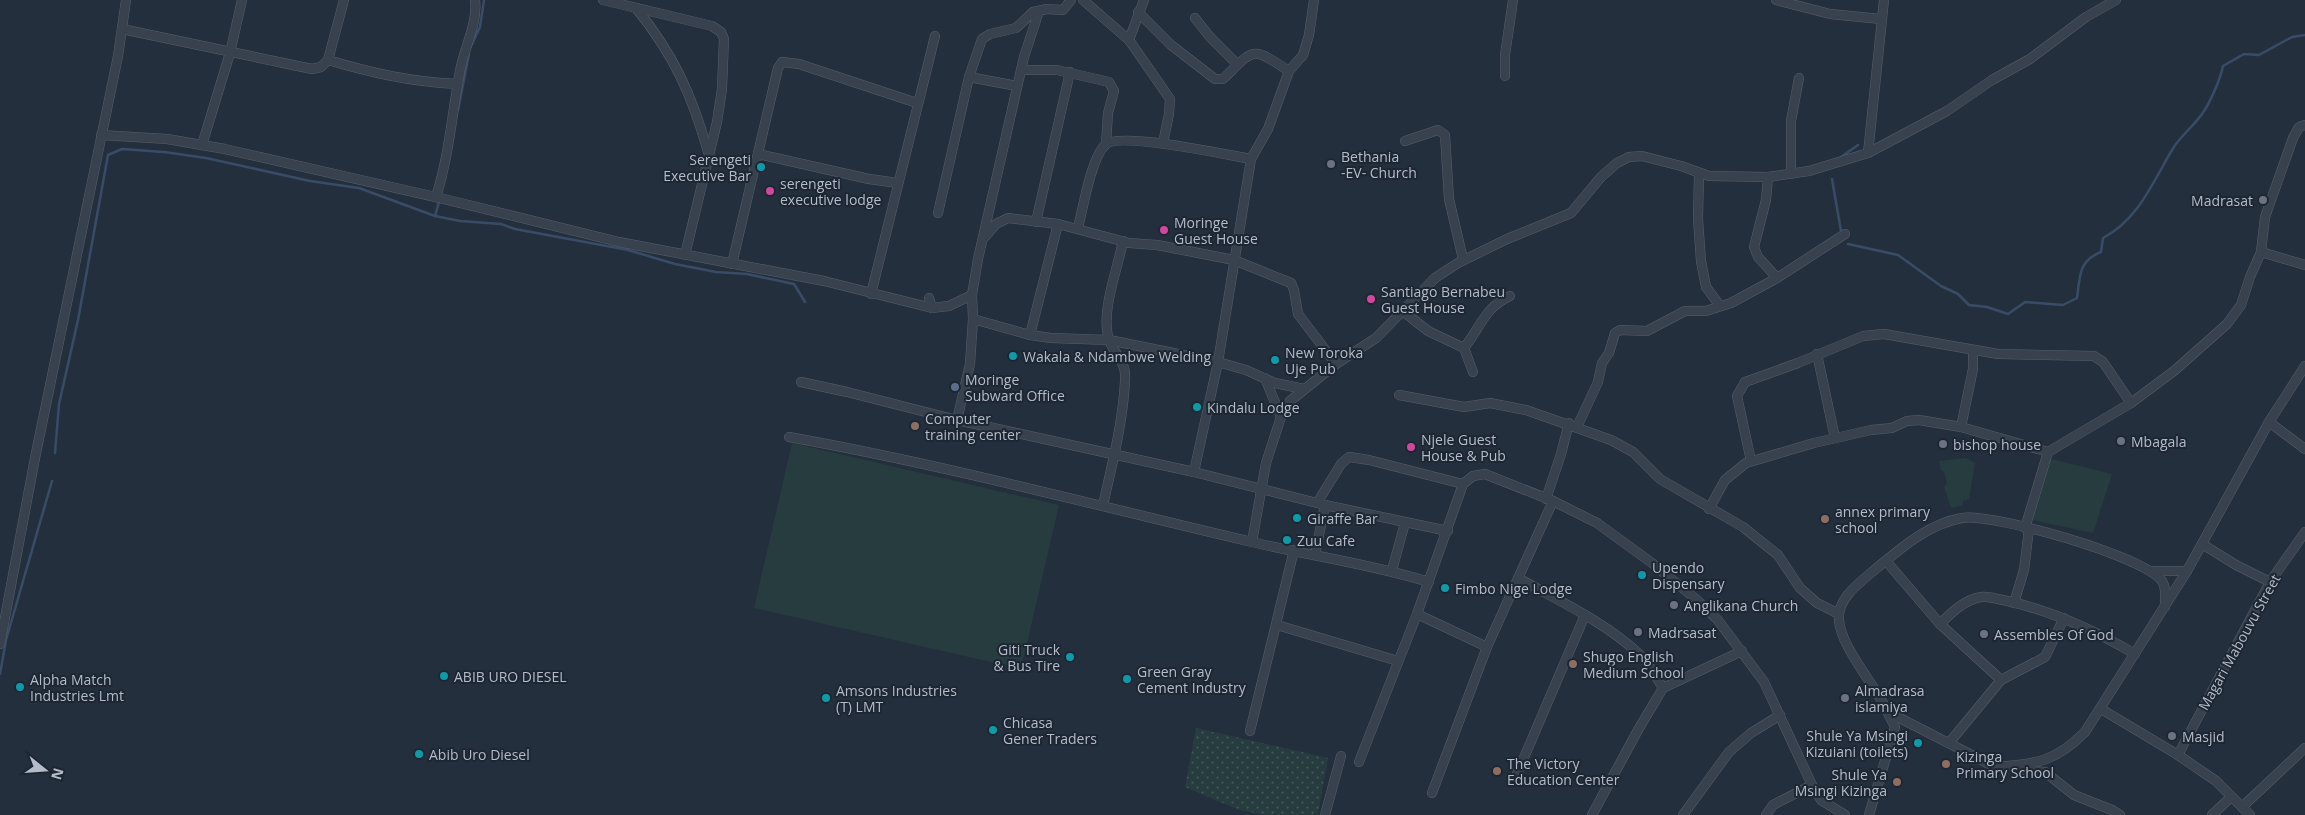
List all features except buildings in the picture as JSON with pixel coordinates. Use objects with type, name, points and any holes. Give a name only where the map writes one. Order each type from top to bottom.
[{"type":"street","points":[[0,644],[35,458],[122,29],[126,0]]},
{"type":"street","points":[[202,145],[230,52],[242,0]]},
{"type":"street","points":[[122,29],[304,69],[321,67],[328,60],[344,0]]},
{"type":"street","points":[[436,197],[446,159],[458,84],[476,10],[475,0]]},
{"type":"street","points":[[603,0],[702,23],[721,32],[724,48],[722,89],[686,256]]},
{"type":"street","points":[[938,213],[969,77],[982,39],[990,34],[1016,28],[1026,16],[1039,11],[1063,10],[1071,0]]},
{"type":"street","points":[[1129,40],[1144,0]]},
{"type":"street","points":[[1194,472],[1218,362],[1251,159],[1268,129],[1289,71],[1303,55],[1309,35],[1314,0]]},
{"type":"street","points":[[1505,76],[1505,56],[1513,0]]},
{"type":"street","points":[[1776,0],[1830,14],[1881,19]]},
{"type":"street","points":[[1868,153],[1884,0]]},
{"type":"street","points":[[1252,542],[1266,463],[1281,417],[1290,401],[1336,364],[1376,338],[1404,312],[1435,278],[1463,259],[1571,213],[1601,176],[1617,163],[1629,157],[1642,156],[1681,166],[1699,174],[1720,177],[1768,177],[1809,171],[1868,153],[1947,110],[1992,80],[2030,59],[2086,17],[2116,0]]},
{"type":"street","points":[[1087,1],[1129,40],[1170,99],[1163,143]]},
{"type":"street","points":[[636,8],[660,38],[680,72],[691,98],[709,155]]},
{"type":"street","points":[[957,420],[970,364],[973,319],[972,295],[983,239],[1017,86],[1039,11]]},
{"type":"street","points":[[1138,12],[1171,45],[1215,79],[1222,79],[1238,64],[1255,53],[1262,54],[1289,71]]},
{"type":"street","points":[[1195,18],[1210,37],[1238,64]]},
{"type":"street","points":[[871,294],[935,36]]},
{"type":"street","points":[[328,60],[392,77],[420,82],[458,84]]},
{"type":"street","points":[[732,264],[778,68],[782,62],[799,64],[917,103]]},
{"type":"street","points":[[1021,70],[1070,72],[1109,82],[1114,91],[1108,113],[1106,144],[1099,154],[1088,185],[1078,228]]},
{"type":"street","points":[[1036,222],[1070,72]]},
{"type":"street","points":[[969,77],[1017,86]]},
{"type":"street","points":[[1791,174],[1791,121],[1799,78]]},
{"type":"street","points":[[2014,603],[2024,570],[2027,529],[2048,452],[2131,403],[2174,370],[2227,324],[2241,304],[2250,276],[2261,252],[2265,217],[2293,138],[2299,127],[2305,125]]},
{"type":"street","points":[[1405,140],[1438,130],[1445,135],[1449,200],[1463,259]]},
{"type":"street","points":[[101,135],[131,135],[202,145],[436,197],[619,242],[824,281],[932,308],[949,306],[972,295]]},
{"type":"street","points":[[1106,144],[1116,140],[1163,143],[1251,159]]},
{"type":"street","points":[[758,154],[869,179],[898,183]]},
{"type":"street","points":[[1699,174],[1701,261],[1706,286],[1720,306]]},
{"type":"street","points":[[1768,177],[1766,200],[1754,247],[1758,257],[1777,278]]},
{"type":"street","points":[[983,239],[996,224],[1008,218],[1058,224],[1123,241],[1181,249],[1234,260],[1290,283],[1294,290],[1298,314],[1336,364]]},
{"type":"street","points":[[1030,335],[1058,224]]},
{"type":"street","points":[[1432,793],[1487,647],[1518,578],[1549,500],[1573,425],[1598,382],[1602,363],[1608,354],[1615,333],[1620,330],[1647,331],[1685,311],[1706,311],[1720,306],[1777,278],[1845,234]]},
{"type":"street","points":[[1103,505],[1114,453],[1125,380],[1125,366],[1109,340],[1108,308],[1123,241]]},
{"type":"street","points":[[2261,252],[2305,265]]},
{"type":"street","points":[[1464,348],[1487,312],[1497,302],[1510,296]]},
{"type":"street","points":[[928,298],[932,308]]},
{"type":"street","points":[[1404,312],[1428,331],[1464,348],[1473,372]]},
{"type":"street","points":[[973,319],[1030,335],[1051,338],[1109,340],[1218,362],[1304,390]]},
{"type":"street","points":[[1751,461],[1737,396],[1745,382],[1798,363],[1863,336],[1884,334],[1973,351],[2045,356],[2094,356],[2103,362],[2131,403]]},
{"type":"street","points":[[1961,427],[1973,369],[1973,351]]},
{"type":"street","points":[[1817,354],[1835,438]]},
{"type":"street","points":[[1995,767],[2034,764],[2061,754],[2085,732],[2165,607],[2269,422],[2305,366]]},
{"type":"street","points":[[1265,378],[1281,417]]},
{"type":"street","points":[[801,382],[957,420],[1114,453],[1321,504],[1448,531]]},
{"type":"street","points":[[1399,395],[1464,407],[1490,403],[1546,416],[1611,440],[1633,452],[1660,479],[1743,527],[1778,555],[1800,588],[1817,603],[1839,614]]},
{"type":"street","points":[[1709,508],[1725,480],[1751,461],[1835,438],[1871,430],[1892,428],[1913,420],[1961,427],[2048,452]]},
{"type":"street","points":[[2269,422],[2305,449]]},
{"type":"street","points":[[789,437],[867,451],[1103,505],[1252,542],[1392,570],[1429,582]]},
{"type":"street","points":[[1315,554],[1321,504],[1341,464],[1350,457],[1464,484]]},
{"type":"street","points":[[1359,762],[1417,614],[1464,484],[1473,476],[1485,474],[1549,500],[1597,523],[1652,563],[1717,619],[1764,682],[1812,785],[1821,800],[1845,815]]},
{"type":"street","points":[[1868,815],[1895,727],[1841,634],[1839,614],[1851,590],[1886,561],[1936,525],[1964,518],[2006,523],[2091,546],[2151,571],[2186,571]]},
{"type":"street","points":[[1392,570],[1405,523]]},
{"type":"street","name":"Magari Mabouvu Street","points":[[2178,755],[2270,582],[2305,532]]},
{"type":"street","points":[[2202,544],[2236,565],[2270,582]]},
{"type":"street","points":[[1250,731],[1294,550]]},
{"type":"street","points":[[1886,561],[1940,624],[2001,680]]},
{"type":"street","points":[[2151,571],[2164,585],[2165,607]]},
{"type":"street","points":[[1518,578],[1585,616],[1640,654],[1664,688]]},
{"type":"street","points":[[1940,624],[1970,599],[1984,596],[2064,618],[2108,638],[2135,654]]},
{"type":"street","points":[[1417,614],[1487,647]]},
{"type":"street","points":[[1514,781],[1585,616]]},
{"type":"street","points":[[1949,743],[2001,680],[2045,657],[2064,618]]},
{"type":"street","points":[[1276,625],[1398,661]]},
{"type":"street","points":[[1592,815],[1638,730],[1664,688],[1742,651]]},
{"type":"street","points":[[2101,709],[2178,755],[2216,781],[2250,815]]},
{"type":"street","points":[[1888,712],[1995,767],[2045,772],[2074,795],[2120,815]]},
{"type":"street","points":[[1683,815],[1729,752],[1751,733],[1780,715]]},
{"type":"street","points":[[2242,807],[2303,754]]},
{"type":"street","points":[[1325,815],[1341,756]]},
{"type":"street","points":[[1766,815],[1773,805],[1812,785]]},
{"type":"street","points":[[2212,815],[2232,797]]},
{"type":"green space","points":[[792,443],[1059,505],[1021,669],[754,608]]},
{"type":"green space","points":[[1966,458],[1975,463],[1969,499],[1963,501],[1963,505],[1951,508],[1944,487],[1947,483],[1939,461]]},
{"type":"green space","points":[[2047,458],[2112,474],[2093,533],[2027,519]]},
{"type":"green space","points":[[1196,728],[1328,758],[1318,815],[1265,815],[1239,810],[1185,787]]},
{"type":"waterway","points":[[472,44],[480,27],[484,0]]},
{"type":"waterway","points":[[1848,244],[1898,255],[1941,286],[1958,294],[1969,305],[1987,307],[2008,314],[2025,302],[2063,305],[2077,298],[2084,265],[2093,256],[2101,252],[2103,238],[2126,221],[2135,211],[2175,145],[2202,114],[2220,78],[2223,66],[2244,54],[2259,55],[2292,37],[2305,35]]},
{"type":"waterway","points":[[458,110],[469,54]]},
{"type":"waterway","points":[[1841,157],[1858,145]]},
{"type":"waterway","points":[[55,453],[59,404],[78,320],[108,155],[122,149],[206,158],[310,181],[359,188],[435,216],[460,221],[501,224],[515,229],[628,250],[675,264],[716,272],[747,274],[794,284],[805,302]]},
{"type":"waterway","points":[[1832,179],[1841,231]]},
{"type":"waterway","points":[[435,216],[439,202]]},
{"type":"waterway","points":[[0,674],[6,640],[52,481]]},
{"type":"place","name":"Bethania -EV- Church","points":[[1331,164]]},
{"type":"place","name":"Serengeti Executive Bar","points":[[761,167]]},
{"type":"place","name":"serengeti executive lodge","points":[[770,191]]},
{"type":"place","name":"Madrasat","points":[[2263,200]]},
{"type":"place","name":"Moringe Guest House","points":[[1164,230]]},
{"type":"place","name":"Santiago Bernabeu Guest House","points":[[1371,299]]},
{"type":"place","name":"Wakala & Ndambwe Welding","points":[[1013,356]]},
{"type":"place","name":"New Toroka Uje Pub","points":[[1275,360]]},
{"type":"place","name":"Moringe Subward Office","points":[[955,387]]},
{"type":"place","name":"Kindalu Lodge","points":[[1197,407]]},
{"type":"place","name":"Computer training center","points":[[915,426]]},
{"type":"place","name":"Mbagala","points":[[2121,441]]},
{"type":"place","name":"bishop house","points":[[1943,444]]},
{"type":"place","name":"Njele Guest House & Pub","points":[[1411,447]]},
{"type":"place","name":"Giraffe Bar","points":[[1297,518]]},
{"type":"place","name":"annex primary school","points":[[1825,519]]},
{"type":"place","name":"Zuu Cafe","points":[[1287,540]]},
{"type":"place","name":"Upendo Dispensary","points":[[1642,575]]},
{"type":"place","name":"Fimbo Nige Lodge","points":[[1445,588]]},
{"type":"place","name":"Anglikana Church","points":[[1674,605]]},
{"type":"place","name":"Madrsasat","points":[[1638,632]]},
{"type":"place","name":"Assembles Of God","points":[[1984,634]]},
{"type":"place","name":"Giti Truck & Bus Tire","points":[[1070,657]]},
{"type":"place","name":"Shugo English Medium School","points":[[1573,664]]},
{"type":"place","name":"ABIB URO DIESEL","points":[[444,676]]},
{"type":"place","name":"Green Gray Cement Industry","points":[[1127,679]]},
{"type":"place","name":"Alpha Match Industries Lmt","points":[[20,687]]},
{"type":"place","name":"Amsons Industries (T) LMT","points":[[826,698]]},
{"type":"place","name":"Almadrasa islamiya","points":[[1845,698]]},
{"type":"place","name":"Chicasa Gener Traders","points":[[993,730]]},
{"type":"place","name":"Masjid","points":[[2172,736]]},
{"type":"place","name":"Shule Ya Msingi Kizuiani (toilets)","points":[[1918,743]]},
{"type":"place","name":"Abib Uro Diesel","points":[[419,754]]},
{"type":"place","name":"Kizinga Primary School","points":[[1946,764]]},
{"type":"place","name":"The Victory Education Center","points":[[1497,771]]},
{"type":"place","name":"Shule Ya Msingi Kizinga","points":[[1897,782]]}]
